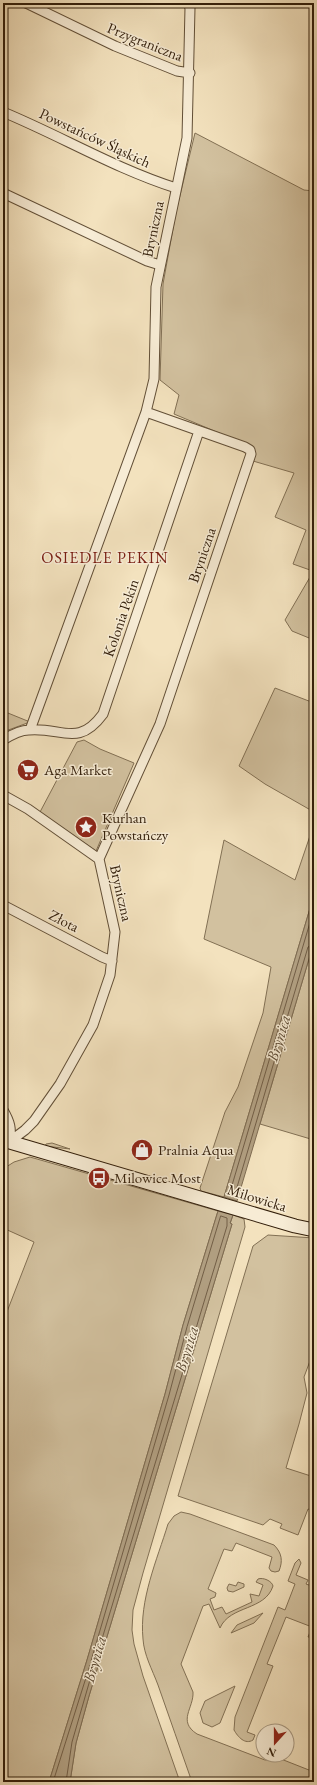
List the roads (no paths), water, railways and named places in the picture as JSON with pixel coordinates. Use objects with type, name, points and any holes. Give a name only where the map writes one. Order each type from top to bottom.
[{"type":"street","name":"Przygraniczna","points":[[26,3],[115,46],[177,71],[190,74]]},
{"type":"street","name":"Bryniczna","points":[[5,1144],[26,1130],[34,1121],[60,1084],[92,1026],[110,975],[115,932],[99,859],[160,724],[251,454],[250,450],[245,447],[146,412],[154,379],[156,287],[187,138],[190,74],[190,8],[188,3]]},
{"type":"street","name":"Powstańców Śląskich","points":[[3,112],[42,128],[145,178],[176,188]]},
{"type":"street","points":[[3,193],[146,261],[160,265]]},
{"type":"street","points":[[30,730],[146,412]]},
{"type":"street","name":"Kolonia Pekin","points":[[3,740],[12,734],[30,730],[69,734],[80,733],[90,729],[103,714],[199,431]]},
{"type":"street","points":[[3,795],[28,809],[99,859]]},
{"type":"street","name":"Złota","points":[[3,905],[112,961]]},
{"type":"street","points":[[3,1110],[10,1122],[11,1128],[5,1144]]},
{"type":"street","name":"Milowicka","points":[[5,1144],[213,1201],[295,1226],[314,1230]]},
{"type":"water","name":"Brynica","points":[[314,895],[314,942],[237,1201],[224,1197]]},
{"type":"water","name":"Brynica","points":[[218,1211],[233,1215],[230,1223],[232,1224],[89,1696],[76,1743],[70,1782],[49,1782],[87,1660],[165,1394],[183,1325]]},
{"type":"place","name":"Aga Market","points":[[28,770]]},
{"type":"place","name":"Kurhan Powstańczy","points":[[86,827]]},
{"type":"place","name":"Pralnia Aqua","points":[[142,1150]]},
{"type":"place","name":"Milowice Most","points":[[99,1178]]},
{"type":"district","name":"OSIEDLE PEKIN","points":[[105,557]]}]
